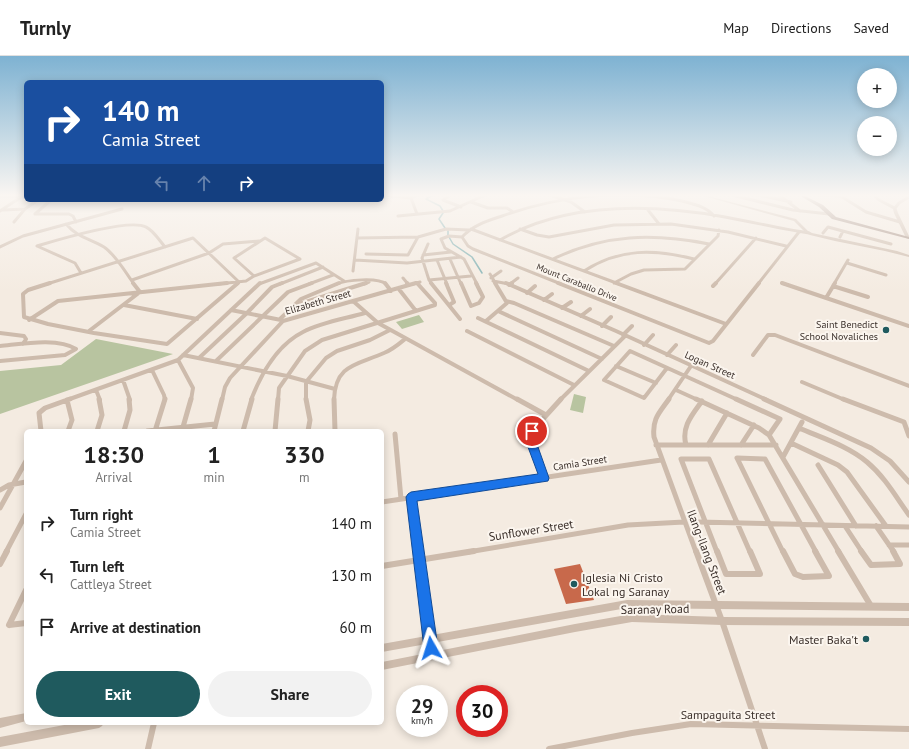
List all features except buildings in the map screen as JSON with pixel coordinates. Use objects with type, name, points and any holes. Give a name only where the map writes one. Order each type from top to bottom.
[{"type":"main road","points":[[867,227],[909,238]]},
{"type":"street","points":[[0,247],[23,236],[54,227]]},
{"type":"street","points":[[69,227],[75,234],[103,246],[118,261],[140,292]]},
{"type":"street","points":[[81,273],[76,263],[37,246],[88,231],[122,227]]},
{"type":"street","points":[[147,227],[152,231],[165,247]]},
{"type":"street","points":[[357,238],[418,237],[437,230],[457,230],[474,227]]},
{"type":"street","points":[[500,240],[525,227]]},
{"type":"street","points":[[520,229],[534,235],[550,238],[595,227]]},
{"type":"street","points":[[704,227],[786,246]]},
{"type":"street","points":[[774,227],[892,244]]},
{"type":"street","points":[[803,227],[809,233]]},
{"type":"street","points":[[823,233],[828,227]]},
{"type":"street","points":[[829,227],[854,234],[909,256]]},
{"type":"street","points":[[903,227],[909,238]]},
{"type":"street","points":[[353,271],[358,229]]},
{"type":"street","points":[[470,229],[726,324],[786,246],[799,232]]},
{"type":"street","points":[[450,259],[470,306],[479,303],[483,297],[462,257],[445,248],[441,238],[449,236],[462,237],[470,229]]},
{"type":"street","points":[[449,236],[457,230]]},
{"type":"street","points":[[614,282],[623,277],[652,268],[685,269],[718,236],[719,230]]},
{"type":"street","points":[[840,237],[843,231]]},
{"type":"street","points":[[366,254],[408,255],[418,237]]},
{"type":"street","name":"Mount Caraballo Drive","points":[[462,237],[468,246],[473,249],[702,341],[713,342],[726,324]]},
{"type":"street","points":[[553,259],[574,249],[606,240],[658,237],[683,238],[709,244]]},
{"type":"street","points":[[193,238],[239,282],[167,344],[29,320],[24,317],[24,292],[193,238]]},
{"type":"street","points":[[29,320],[58,301],[239,282],[249,280],[254,276],[300,259],[265,238],[234,258],[254,276]]},
{"type":"street","points":[[713,286],[756,238]]},
{"type":"street","points":[[132,280],[209,253],[223,244],[259,241]]},
{"type":"street","points":[[428,244],[423,255],[423,261],[429,280],[460,319]]},
{"type":"street","points":[[584,271],[602,261],[624,254],[646,251],[667,252],[694,259]]},
{"type":"street","points":[[423,255],[451,252]]},
{"type":"street","points":[[355,260],[407,263],[462,257]]},
{"type":"street","points":[[437,260],[454,302],[449,305]]},
{"type":"street","points":[[826,298],[848,261],[886,275]]},
{"type":"street","points":[[41,429],[41,410],[178,360],[261,282],[314,264],[319,264],[344,281]]},
{"type":"street","points":[[199,358],[247,313],[272,287],[323,267]]},
{"type":"street","points":[[492,280],[501,271]]},
{"type":"street","points":[[216,361],[288,292],[333,274]]},
{"type":"street","points":[[490,274],[492,280],[506,301],[514,303],[614,346]]},
{"type":"street","points":[[429,280],[471,276]]},
{"type":"street","points":[[403,278],[409,285]]},
{"type":"street","points":[[509,285],[518,278]]},
{"type":"street","points":[[292,306],[351,289],[373,280]]},
{"type":"street","name":"Logan Street","points":[[492,280],[498,280],[624,335],[667,355],[690,368],[871,448],[890,461],[909,482]]},
{"type":"street","points":[[231,310],[281,320],[296,302],[306,296],[344,281],[382,281],[391,291]]},
{"type":"street","name":"Elizabeth Street","points":[[214,429],[225,387],[230,378],[281,320],[391,291],[419,282],[435,305],[416,311]]},
{"type":"street","points":[[782,283],[909,326]]},
{"type":"street","points":[[527,293],[535,286]]},
{"type":"street","points":[[832,286],[868,297]]},
{"type":"street","points":[[274,429],[279,388],[305,351],[322,340],[416,311],[398,288]]},
{"type":"street","points":[[89,331],[140,292]]},
{"type":"street","points":[[544,300],[552,294]]},
{"type":"street","points":[[353,301],[378,323],[405,339],[546,415]]},
{"type":"street","points":[[486,321],[505,305],[506,301]]},
{"type":"street","points":[[562,308],[571,302]]},
{"type":"street","points":[[124,305],[197,319]]},
{"type":"street","points":[[581,316],[590,309]]},
{"type":"street","points":[[498,311],[602,359]]},
{"type":"street","points":[[243,429],[245,416],[252,394],[264,371],[288,343],[299,334],[309,329],[365,313]]},
{"type":"street","points":[[602,326],[611,317]]},
{"type":"street","points":[[478,318],[589,371]]},
{"type":"street","points":[[544,478],[533,447],[531,435],[534,428],[574,385],[602,359],[632,326]]},
{"type":"street","points":[[308,429],[310,420],[306,403],[306,382],[326,358],[337,351],[370,340],[390,330]]},
{"type":"street","points":[[467,331],[574,385]]},
{"type":"street","points":[[0,333],[24,336],[26,339],[23,344]]},
{"type":"street","points":[[753,356],[768,334],[775,335],[909,386]]},
{"type":"street","points":[[644,345],[653,335]]},
{"type":"street","points":[[335,429],[335,389],[340,375],[345,368],[353,363],[384,353],[405,339]]},
{"type":"street","points":[[0,346],[57,343],[72,346],[76,349],[65,355],[0,361]]},
{"type":"street","points":[[667,355],[676,344]]},
{"type":"street","points":[[667,368],[644,398],[604,380],[630,351],[780,419],[773,432],[769,435]]},
{"type":"street","points":[[183,355],[287,376],[335,389]]},
{"type":"street","points":[[178,360],[193,388],[193,394],[183,427]]},
{"type":"street","points":[[616,366],[656,383]]},
{"type":"street","name":"Ilang-Ilang Street","points":[[690,368],[657,415],[653,432],[661,460],[722,621],[765,749]]},
{"type":"street","points":[[152,370],[164,395],[165,401],[155,429]]},
{"type":"street","points":[[124,380],[132,405],[132,410],[125,429]]},
{"type":"street","points":[[802,382],[874,412],[904,422],[909,436]]},
{"type":"street","points":[[96,390],[103,411],[103,417],[98,429]]},
{"type":"street","points":[[676,390],[754,425],[769,435],[871,606]]},
{"type":"street","points":[[67,400],[72,420],[69,429]]},
{"type":"street","points":[[686,445],[683,436],[684,428],[702,401]]},
{"type":"street","points":[[708,445],[727,413]]},
{"type":"street","points":[[783,457],[802,422]]},
{"type":"street","points":[[164,429],[215,424]]},
{"type":"street","points":[[741,445],[754,425]]},
{"type":"street","points":[[798,428],[851,452],[867,462],[909,515]]},
{"type":"street","points":[[395,434],[401,499]]},
{"type":"street","points":[[791,443],[838,465],[848,472],[886,526]]},
{"type":"street","points":[[656,445],[776,445]]},
{"type":"street","points":[[737,458],[765,459],[800,525],[829,576],[803,577],[795,574],[737,458]]},
{"type":"street","points":[[682,459],[709,459],[737,523],[760,574],[726,574],[682,459]]},
{"type":"street","name":"Camia Street","points":[[384,502],[661,460]]},
{"type":"street","points":[[0,508],[24,465]]},
{"type":"street","points":[[818,465],[856,526]]},
{"type":"street","points":[[0,490],[13,484],[24,482]]},
{"type":"street","points":[[411,497],[432,656]]},
{"type":"street","points":[[0,564],[24,518]]},
{"type":"street","name":"Sunflower Street","points":[[384,566],[628,524],[684,522]]},
{"type":"street","points":[[698,522],[909,527]]},
{"type":"street","points":[[845,526],[871,565],[900,564],[897,556],[876,526]]},
{"type":"street","points":[[890,545],[909,545]]},
{"type":"street","points":[[24,594],[9,626],[24,623]]},
{"type":"street","name":"Saranay Road","points":[[384,648],[627,604],[909,607]]},
{"type":"street","name":"Saranay Road","points":[[384,666],[632,618],[722,621],[909,622]]},
{"type":"street","points":[[0,723],[24,717]]},
{"type":"street","name":"Sampaguita Street","points":[[549,749],[632,733],[691,724],[909,729]]},
{"type":"street","points":[[0,742],[89,725]]},
{"type":"street","points":[[148,749],[154,725]]},
{"type":"green space","points":[[419,315],[424,322],[402,329],[396,322]]},
{"type":"green space","points":[[96,339],[173,354],[0,414],[0,371],[61,365]]},
{"type":"green space","points":[[574,394],[586,397],[583,413],[570,410]]},
{"type":"waterway","points":[[449,237],[453,244],[472,257],[482,273]]},
{"type":"place","name":"Saint Benedict School Novaliches","points":[[886,330]]},
{"type":"place","name":"Iglesia Ni Cristo Lokal ng Saranay","points":[[574,584]]},
{"type":"place","name":"Master Baka't","points":[[866,639]]},
{"type":"route","points":[[431,648],[426,600],[411,497],[544,478],[533,447],[531,435],[532,431]]}]
